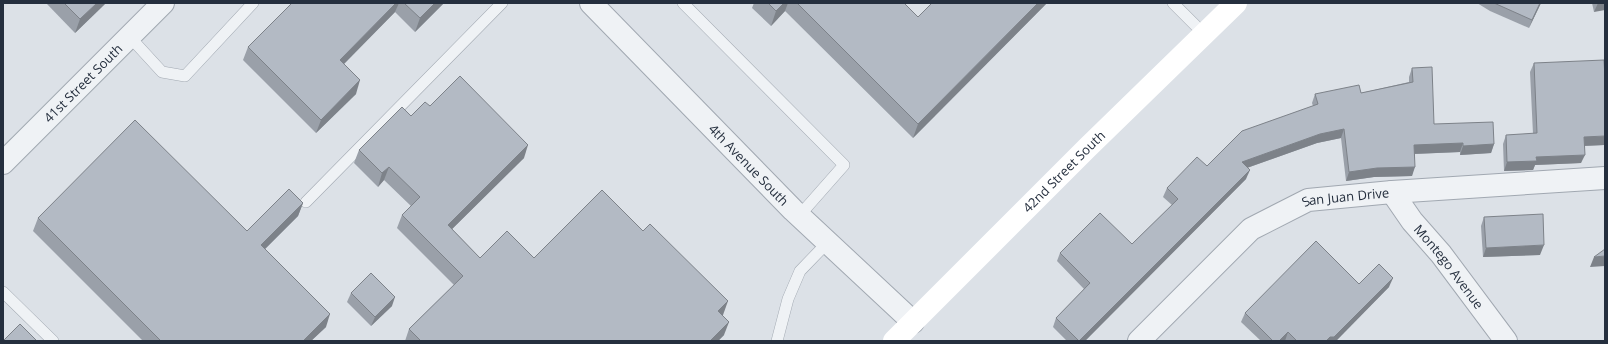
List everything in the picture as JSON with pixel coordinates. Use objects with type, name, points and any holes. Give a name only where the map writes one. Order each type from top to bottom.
[{"type":"main road","name":"42nd Street South","points":[[894,341],[1087,148],[1205,35],[1236,3]]},
{"type":"street","name":"41st Street South","points":[[3,163],[163,3]]},
{"type":"street","name":"4th Avenue South","points":[[591,3],[799,216],[912,322]]},
{"type":"street","name":"San Juan Drive","points":[[1139,341],[1250,229],[1308,200],[1392,192],[1605,178]]},
{"type":"street","name":"Montego Avenue","points":[[1392,192],[1412,222],[1441,254],[1506,341]]},
{"type":"lane","points":[[129,36],[162,72],[185,76],[253,3]]},
{"type":"lane","points":[[306,202],[502,3]]},
{"type":"lane","points":[[683,3],[844,165],[799,216]]},
{"type":"lane","points":[[1173,3],[1205,35]]},
{"type":"lane","points":[[777,341],[788,299],[800,271],[828,242]]},
{"type":"lane","points":[[3,292],[53,341]]},
{"type":"building","points":[[64,3],[97,3],[80,19]]},
{"type":"building","points":[[292,3],[396,3],[340,60],[360,80],[321,120],[248,47]]},
{"type":"building","points":[[404,3],[435,3],[420,18]]},
{"type":"building","points":[[768,3],[784,3],[776,11]]},
{"type":"building","points":[[797,3],[904,3],[918,17],[932,3],[1038,3],[918,124]]},
{"type":"building","points":[[1494,3],[1540,3],[1532,20]]},
{"type":"building","points":[[1604,60],[1605,136],[1584,137],[1585,155],[1536,157],[1537,161],[1507,162],[1506,135],[1537,133],[1534,63]]},
{"type":"building","points":[[1432,67],[1434,124],[1493,122],[1494,144],[1463,146],[1463,143],[1414,145],[1415,167],[1377,168],[1349,172],[1344,129],[1320,134],[1242,162],[1250,170],[1079,341],[1056,318],[1090,283],[1060,253],[1100,213],[1132,244],[1178,199],[1167,188],[1197,157],[1207,166],[1242,131],[1318,104],[1315,94],[1359,85],[1361,93],[1413,82],[1412,68]]},
{"type":"building","points":[[460,76],[528,145],[448,225],[480,258],[507,231],[534,258],[602,190],[643,231],[650,224],[728,301],[718,311],[729,322],[710,341],[421,341],[409,329],[463,276],[402,215],[420,197],[389,167],[382,173],[359,150],[402,107],[411,116],[425,102],[430,106]]},
{"type":"building","points":[[135,120],[247,231],[289,189],[303,203],[261,245],[330,314],[303,341],[161,341],[38,218]]},
{"type":"building","points":[[1543,214],[1544,245],[1486,248],[1484,217]]},
{"type":"building","points":[[1316,241],[1359,284],[1379,264],[1393,278],[1334,337],[1330,337],[1326,341],[1297,341],[1288,332],[1279,341],[1273,341],[1245,313]]},
{"type":"building","points":[[1605,249],[1605,256],[1594,257]]},
{"type":"building","points":[[371,273],[395,297],[375,317],[351,293]]},
{"type":"building","points":[[20,324],[37,341],[3,341]]}]
